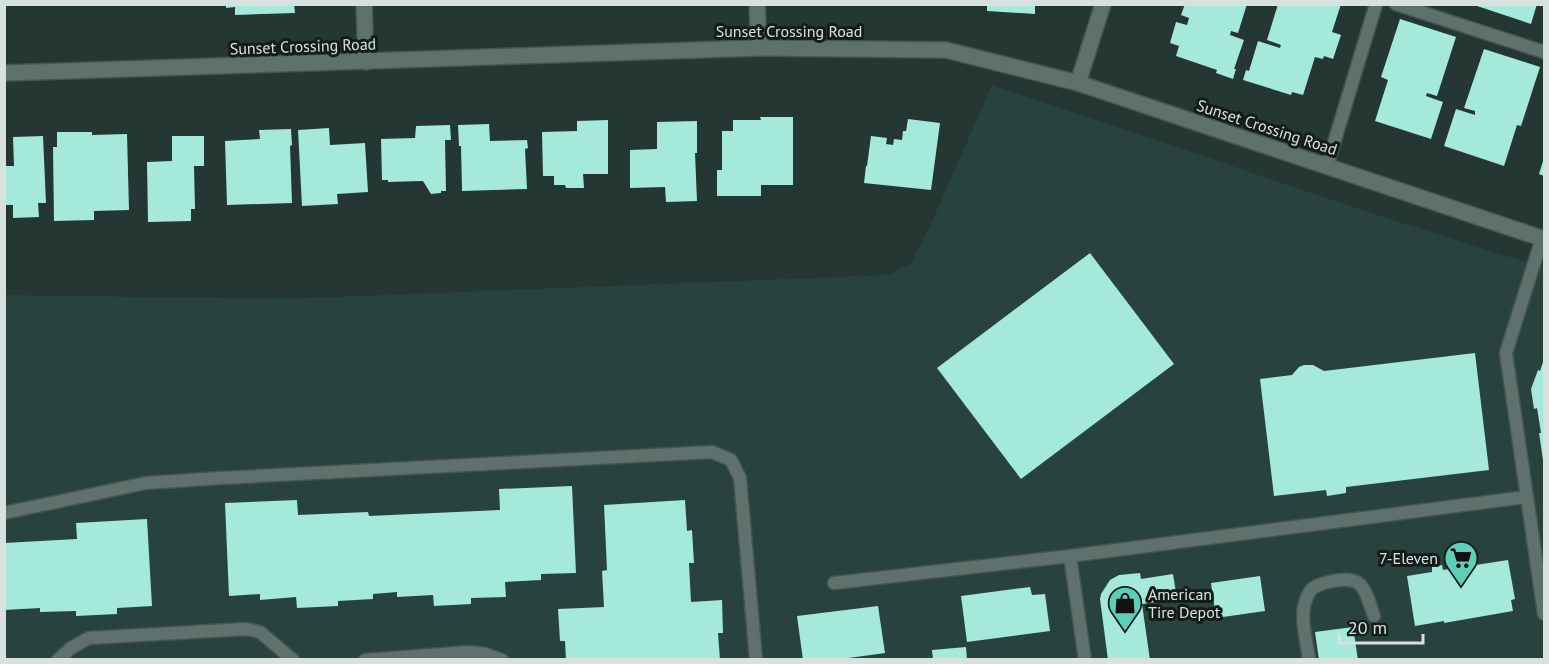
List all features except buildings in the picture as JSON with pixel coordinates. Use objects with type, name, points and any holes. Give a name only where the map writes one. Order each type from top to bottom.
[{"type":"street","points":[[364,4],[366,62]]},
{"type":"street","points":[[757,4],[759,48]]},
{"type":"street","points":[[1078,83],[1103,4]]},
{"type":"street","name":"Sunset Crossing Road","points":[[4,73],[759,48],[946,50],[1078,83],[1543,238]]},
{"type":"lane","points":[[1328,166],[1376,4]]},
{"type":"lane","points":[[1396,4],[1545,52]]},
{"type":"lane","points":[[1543,238],[1506,353],[1545,614]]},
{"type":"lane","points":[[4,513],[147,483],[712,452],[730,460],[740,478],[756,660]]},
{"type":"lane","points":[[834,582],[1070,556],[1526,497]]},
{"type":"lane","points":[[1070,556],[1085,660]]},
{"type":"lane","points":[[1309,660],[1303,614],[1305,601],[1311,590],[1323,583],[1343,580],[1357,583],[1365,592],[1374,616]]},
{"type":"lane","points":[[58,660],[71,648],[89,638],[246,629],[260,632],[293,660]]},
{"type":"lane","points":[[364,660],[470,652],[502,660]]},
{"type":"shaded area","points":[[992,85],[1368,212],[1544,268],[1544,659],[5,660],[5,295],[282,299],[888,275],[911,263],[930,226]]},
{"type":"place","name":"7-Eleven","points":[[1461,587]]},
{"type":"place","name":"American Tire Depot","points":[[1125,632]]}]
